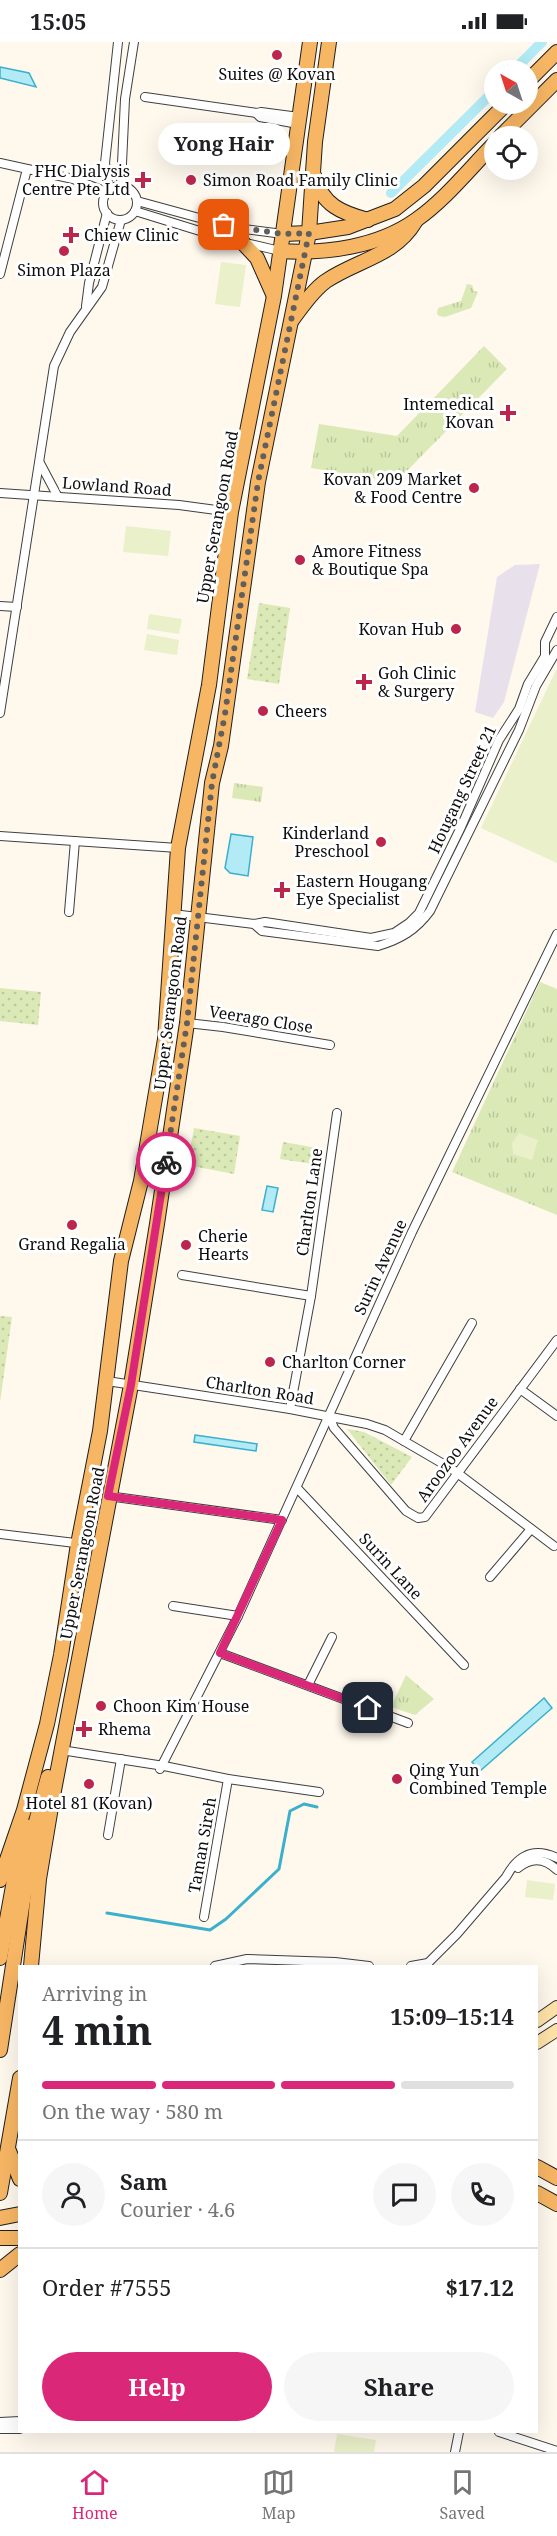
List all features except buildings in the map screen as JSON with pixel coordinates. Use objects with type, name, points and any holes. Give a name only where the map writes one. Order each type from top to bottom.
[{"type":"main road","name":"Upper Serangoon Road","points":[[0,1880],[24,1810],[47,1724],[60,1663],[78,1544],[100,1431],[121,1261],[141,1181],[165,1039],[171,985],[178,848],[209,685],[231,512],[274,296],[310,42]]},
{"type":"main road","name":"Upper Serangoon Road","points":[[31,1965],[39,1879],[108,1496],[131,1385],[187,1023],[212,783],[224,726],[258,482],[309,233],[319,103],[328,42]]},
{"type":"main road","points":[[538,71],[557,52]]},
{"type":"main road","points":[[511,126],[555,84]]},
{"type":"main road","points":[[283,234],[348,227],[395,209],[424,186],[496,114]]},
{"type":"main road","points":[[289,325],[321,286],[395,246],[408,234],[416,220],[484,153]]},
{"type":"main road","points":[[313,172],[318,190],[334,208],[344,214],[368,220]]},
{"type":"main road","points":[[280,251],[305,253],[352,246],[380,239],[416,220]]},
{"type":"main road","points":[[243,243],[257,258],[274,296]]},
{"type":"main road","points":[[0,2050],[34,1829],[71,1700]]},
{"type":"main road","points":[[0,1958],[24,1831],[24,1810]]},
{"type":"main road","points":[[538,2019],[557,2007]]},
{"type":"main road","points":[[538,2042],[557,2030]]},
{"type":"main road","points":[[0,2193],[18,2091]]},
{"type":"main road","points":[[9,2150],[18,2174]]},
{"type":"main road","points":[[538,2168],[557,2178]]},
{"type":"main road","points":[[538,2194],[557,2204]]},
{"type":"main road","points":[[0,2218],[18,2214]]},
{"type":"main road","points":[[0,2238],[18,2238]]},
{"type":"main road","points":[[0,2270],[18,2256]]},
{"type":"street","points":[[86,307],[89,283],[106,213],[103,201],[108,191],[105,170],[118,42]]},
{"type":"street","points":[[120,185],[124,111],[134,42]]},
{"type":"street","points":[[145,97],[257,113],[260,117],[299,120]]},
{"type":"street","points":[[0,163],[108,191],[120,185]]},
{"type":"street","points":[[0,274],[27,169]]},
{"type":"street","points":[[88,184],[99,180],[105,170]]},
{"type":"street","points":[[106,213],[121,220],[129,218],[135,211],[137,201],[133,191],[120,185]]},
{"type":"street","points":[[137,201],[230,226],[283,234]]},
{"type":"street","points":[[135,211],[243,243],[280,251]]},
{"type":"street","points":[[0,713],[54,366],[66,337],[102,288],[121,220]]},
{"type":"street","points":[[39,460],[58,497]]},
{"type":"street","name":"Lowland Road","points":[[0,493],[179,505],[231,512]]},
{"type":"street","points":[[0,606],[17,607]]},
{"type":"street","name":"Hougang Street 21","points":[[173,914],[254,924],[265,922],[371,938],[394,933],[409,923],[427,900],[499,740],[519,709],[528,684],[545,656],[545,642],[557,617]]},
{"type":"street","name":"Hougang Street 21","points":[[254,924],[262,931],[378,946],[397,941],[409,934],[430,911],[519,730],[536,686],[557,650]]},
{"type":"street","points":[[0,836],[178,848]]},
{"type":"street","points":[[69,912],[75,841]]},
{"type":"street","name":"Surin Avenue","points":[[162,1767],[238,1616],[412,1232],[557,934]]},
{"type":"street","name":"Veerago Close","points":[[187,1023],[330,1045]]},
{"type":"street","name":"Charlton Lane","points":[[290,1409],[311,1296],[337,1113]]},
{"type":"street","points":[[182,1275],[311,1296]]},
{"type":"street","points":[[404,1441],[472,1323]]},
{"type":"street","name":"Aroozoo Avenue","points":[[329,1416],[334,1428],[399,1504],[414,1516],[425,1517],[557,1340]]},
{"type":"street","name":"Charlton Road","points":[[107,1381],[290,1409],[367,1424],[385,1430],[458,1473],[554,1546]]},
{"type":"street","points":[[520,1389],[557,1416]]},
{"type":"street","name":"Surin Lane","points":[[297,1488],[464,1665]]},
{"type":"street","points":[[108,1496],[282,1520]]},
{"type":"street","points":[[490,1577],[531,1529]]},
{"type":"street","points":[[0,1534],[99,1546]]},
{"type":"street","points":[[173,1606],[238,1616]]},
{"type":"street","points":[[308,1685],[332,1637]]},
{"type":"street","points":[[220,1653],[408,1723]]},
{"type":"street","points":[[61,1752],[162,1767],[224,1780],[319,1792]]},
{"type":"street","points":[[108,1835],[121,1761]]},
{"type":"street","name":"Taman Sireh","points":[[204,1917],[228,1779]]},
{"type":"street","points":[[506,1877],[512,1866],[533,1852],[557,1858]]},
{"type":"street","points":[[427,1965],[506,1877],[525,1862],[534,1859],[544,1860],[557,1870]]},
{"type":"street","points":[[219,1965],[247,1959],[323,1965],[335,1962],[360,1965]]},
{"type":"street","points":[[0,2422],[18,2421]]},
{"type":"street","points":[[0,2430],[18,2429]]},
{"type":"street","points":[[455,2452],[459,2433]]},
{"type":"street","points":[[502,2433],[557,2451]]},
{"type":"shaded area","points":[[540,564],[504,702],[493,718],[475,712],[497,577],[515,565]]},
{"type":"green space","points":[[221,262],[246,265],[240,307],[215,304]]},
{"type":"green space","points":[[467,284],[472,285],[474,291],[478,292],[471,308],[445,317],[439,316],[438,308],[461,301]]},
{"type":"green space","points":[[484,346],[507,369],[396,482],[311,468],[319,424],[397,436]]},
{"type":"green space","points":[[126,526],[171,531],[168,556],[123,552]]},
{"type":"green space","points":[[259,603],[290,608],[279,684],[247,679]]},
{"type":"green space","points":[[149,614],[182,619],[179,634],[147,629]]},
{"type":"green space","points":[[147,634],[179,640],[177,655],[144,650]]},
{"type":"green space","points":[[557,670],[557,863],[481,828]]},
{"type":"green space","points":[[234,783],[263,787],[261,802],[232,798]]},
{"type":"green space","points":[[540,982],[557,989],[557,1215],[452,1172]]},
{"type":"green space","points":[[0,988],[41,992],[38,1025],[0,1021]]},
{"type":"green space","points":[[194,1128],[240,1136],[234,1174],[187,1165]]},
{"type":"green space","points":[[519,1133],[538,1140],[532,1160],[513,1154],[512,1143]]},
{"type":"green space","points":[[283,1142],[323,1149],[320,1165],[280,1159]]},
{"type":"green space","points":[[0,1316],[12,1317],[0,1402]]},
{"type":"green space","points":[[347,1429],[364,1432],[412,1457],[391,1485]]},
{"type":"green space","points":[[406,1675],[434,1699],[415,1715],[391,1707]]},
{"type":"green space","points":[[527,1880],[555,1884],[553,1900],[525,1897]]},
{"type":"green space","points":[[337,2434],[376,2440],[374,2452],[334,2452]]},
{"type":"water","points":[[0,67],[29,73],[36,87],[0,78]]},
{"type":"water","points":[[231,834],[253,837],[248,876],[230,873],[225,868]]},
{"type":"water","points":[[267,1186],[278,1188],[273,1212],[262,1210]]},
{"type":"water","points":[[195,1435],[257,1444],[256,1451],[194,1442]]},
{"type":"water","points":[[544,1698],[552,1708],[480,1771],[472,1762]]},
{"type":"waterway","points":[[524,60],[542,42]]},
{"type":"waterway","points":[[391,193],[484,101]]},
{"type":"waterway","points":[[107,1913],[210,1930],[226,1919],[279,1869],[290,1811],[304,1804],[317,1807]]},
{"type":"way so far","points":[[166,1162],[187,1023],[212,783],[225,714],[258,482],[309,233],[283,234],[224,225]]},
{"type":"place","name":"Suites @ Kovan","points":[[277,55]]},
{"type":"place","name":"FHC Dialysis Centre Pte Ltd","points":[[143,180]]},
{"type":"place","name":"Simon Road Family Clinic","points":[[191,180]]},
{"type":"place","name":"Yong Hair","points":[[224,225]]},
{"type":"place","name":"Chiew Clinic","points":[[71,235]]},
{"type":"place","name":"Simon Plaza","points":[[64,251]]},
{"type":"place","name":"Intemedical Kovan","points":[[508,413]]},
{"type":"place","name":"Kovan 209 Market & Food Centre","points":[[474,488]]},
{"type":"place","name":"Amore Fitness & Boutique Spa","points":[[300,560]]},
{"type":"place","name":"Kovan Hub","points":[[456,629]]},
{"type":"place","name":"Goh Clinic & Surgery","points":[[364,682]]},
{"type":"place","name":"Cheers","points":[[263,711]]},
{"type":"place","name":"Kinderland Preschool","points":[[381,842]]},
{"type":"place","name":"Eastern Hougang Eye Specialist","points":[[282,890]]},
{"type":"place","name":"Grand Regalia","points":[[72,1225]]},
{"type":"place","name":"Cherie Hearts","points":[[186,1245]]},
{"type":"place","name":"Charlton Corner","points":[[270,1362]]},
{"type":"place","name":"Choon Kim House","points":[[101,1706]]},
{"type":"place","name":"Rhema","points":[[84,1729]]},
{"type":"place","name":"Qing Yun Combined Temple","points":[[397,1779]]},
{"type":"place","name":"Hotel 81 (Kovan)","points":[[89,1784]]},
{"type":"route","points":[[166,1162],[131,1385],[108,1496],[282,1520],[220,1653],[368,1708]]}]
